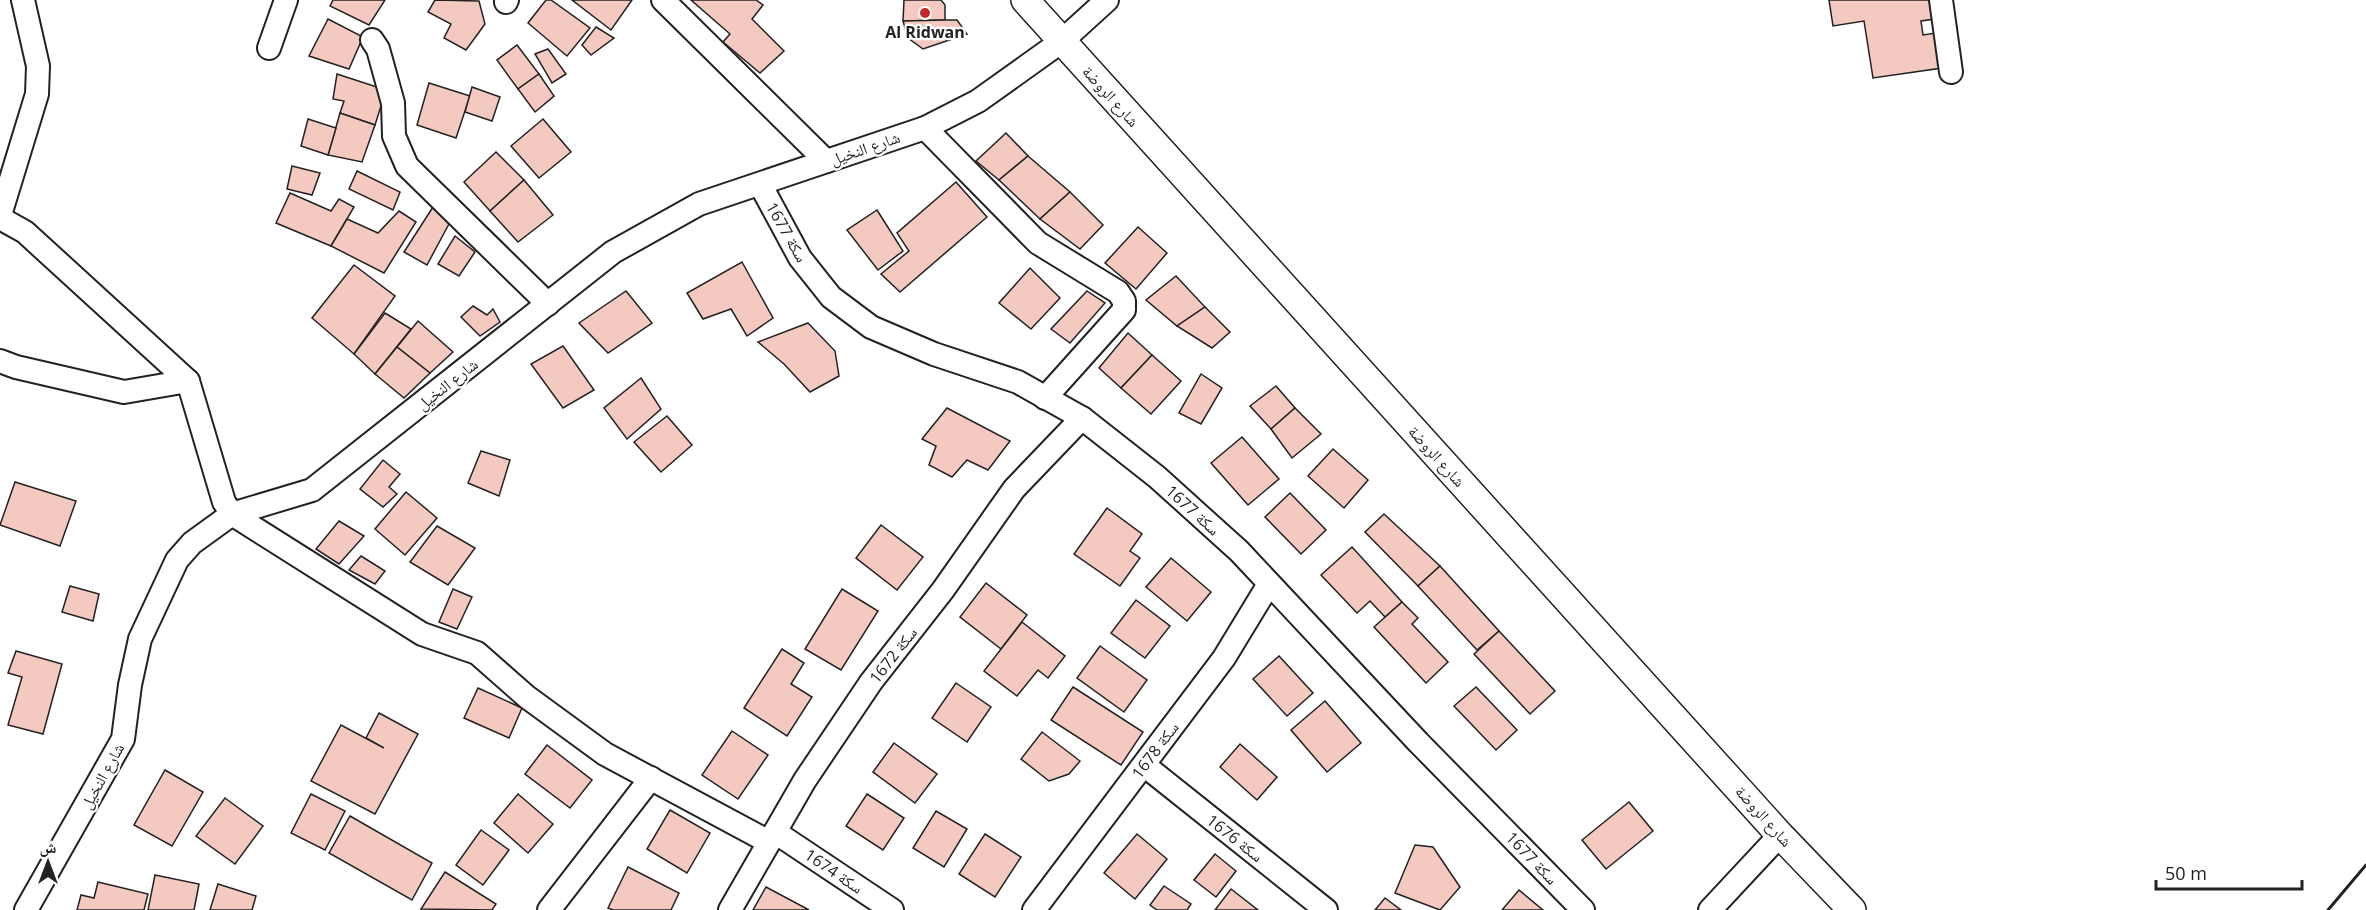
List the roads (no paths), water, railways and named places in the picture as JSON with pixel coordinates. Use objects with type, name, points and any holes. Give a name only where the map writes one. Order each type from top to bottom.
[{"type":"main road","name":"شارع الروضة","points":[[1025,0],[1780,835],[1852,910]]},
{"type":"street","points":[[23,0],[38,66],[37,94],[0,216],[25,231],[188,381],[224,502],[232,514]]},
{"type":"street","points":[[269,48],[286,0]]},
{"type":"street","points":[[663,0],[826,161]]},
{"type":"street","name":"شارع النخيل","points":[[29,909],[123,739],[130,685],[140,639],[177,560],[192,543],[232,514],[312,490],[613,252],[699,204],[925,128],[978,101],[1062,41],[1107,0]]},
{"type":"street","points":[[1941,0],[1951,72]]},
{"type":"street","points":[[372,40],[378,49],[393,103],[394,136],[407,166],[548,304]]},
{"type":"street","points":[[925,128],[1038,243],[1118,292],[1124,301],[1124,310],[1045,398]]},
{"type":"street","name":"سكة 1677","points":[[760,184],[800,258],[831,297],[871,327],[934,354],[1018,382],[1082,418],[1157,477],[1239,551],[1419,742],[1583,910]]},
{"type":"street","points":[[0,361],[16,367],[124,392],[188,381]]},
{"type":"street","name":"سكة 1672","points":[[730,910],[805,780],[871,682],[943,590],[1014,489],[1082,418]]},
{"type":"street","name":"سكة 1674","points":[[232,514],[422,634],[477,653],[527,697],[596,747],[651,778],[772,837],[892,910]]},
{"type":"street","name":"سكة 1678","points":[[1034,910],[1224,658],[1269,584]]},
{"type":"street","name":"سكة 1676","points":[[1143,765],[1326,910]]},
{"type":"street","points":[[549,910],[651,778]]},
{"type":"street","points":[[1710,910],[1780,835]]},
{"type":"place","name":"Al Ridwan","points":[[925,13]]}]
